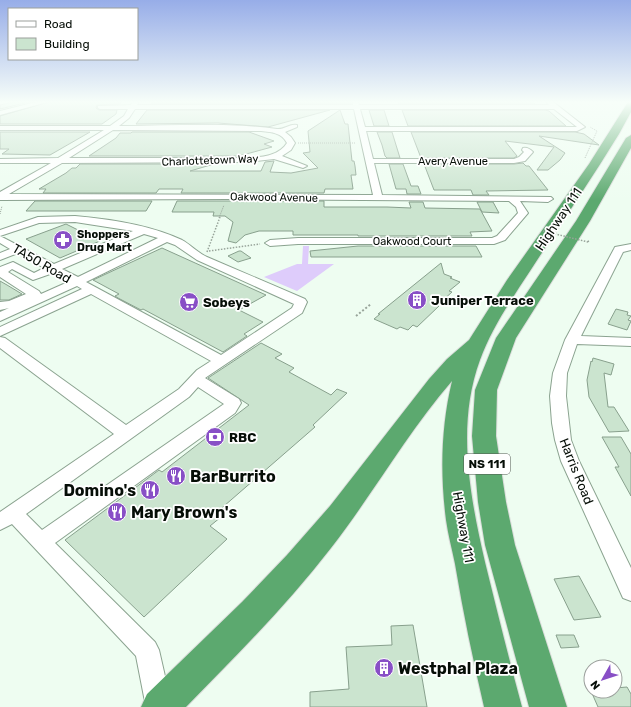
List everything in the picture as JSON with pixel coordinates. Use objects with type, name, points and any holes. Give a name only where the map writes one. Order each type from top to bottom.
[{"type":"highway","name":"Highway 111","points":[[503,707],[480,614],[459,509],[455,449],[458,409],[466,370],[478,341],[515,282],[604,149],[620,134]]},
{"type":"highway","name":"Highway 111","points":[[548,707],[500,545],[489,485],[484,436],[486,390],[506,338],[583,221],[624,134]]},
{"type":"highway","points":[[160,707],[251,615],[323,535],[426,396],[455,362],[478,341]]},
{"type":"street","points":[[0,197],[102,134]]},
{"type":"street","points":[[282,134],[289,138],[291,143]]},
{"type":"street","points":[[363,134],[364,143],[371,161],[378,198]]},
{"type":"street","name":"Charlottetown Way","points":[[0,161],[253,160],[274,156],[285,152],[291,143]]},
{"type":"street","name":"Avery Avenue","points":[[371,161],[514,161],[525,158],[529,152],[526,150]]},
{"type":"street","points":[[274,156],[302,166]]},
{"type":"street","name":"Oakwood Avenue","points":[[0,197],[227,196],[548,199]]},
{"type":"street","name":"Oakwood Court","points":[[270,243],[298,241],[494,241],[501,238],[523,213],[520,206],[512,198]]},
{"type":"street","points":[[1,239],[16,227],[38,220],[89,220],[144,230],[179,243],[301,302],[298,310],[202,374],[184,393],[7,518],[41,542],[147,650],[160,707]]},
{"type":"street","points":[[1,239],[65,220]]},
{"type":"street","points":[[0,223],[16,227]]},
{"type":"street","points":[[33,277],[144,230]]},
{"type":"street","points":[[0,332],[166,238]]},
{"type":"street","name":"TA50 Road","points":[[1,239],[83,286]]},
{"type":"street","name":"Harris Road","points":[[631,247],[619,249],[572,340],[560,373],[558,396],[563,440],[570,461],[631,590]]},
{"type":"street","points":[[0,257],[18,248]]},
{"type":"street","points":[[0,272],[33,257]]},
{"type":"street","points":[[13,266],[52,289]]},
{"type":"street","points":[[0,272],[35,294],[12,304],[0,306]]},
{"type":"street","points":[[83,286],[221,361]]},
{"type":"street","name":"TA50 Road","points":[[0,317],[83,286]]},
{"type":"street","points":[[572,340],[631,342]]},
{"type":"street","points":[[0,341],[126,434]]},
{"type":"street","points":[[41,542],[229,409],[233,403],[196,380]]},
{"type":"path","points":[[583,161],[597,134]]},
{"type":"path","points":[[291,143],[364,143]]},
{"type":"path","points":[[204,255],[227,196]]},
{"type":"path","points":[[543,231],[588,241]]},
{"type":"path","points":[[204,255],[270,243]]},
{"type":"path","points":[[356,316],[372,304]]},
{"type":"shaded area","points":[[303,246],[309,246],[308,264],[334,264],[297,291],[264,277],[297,264],[302,264]]},
{"type":"building","points":[[0,134],[87,134],[50,155],[2,154],[9,149],[0,149]]},
{"type":"building","points":[[119,134],[255,134],[274,141],[264,144],[272,147],[239,156],[89,156],[116,138]]},
{"type":"building","points":[[308,134],[349,134],[352,161],[354,161],[356,175],[351,175],[353,189],[325,189],[324,193],[181,193],[183,189],[159,189],[156,193],[43,193],[46,189],[39,189],[72,168],[76,168],[80,164],[214,164],[190,171],[261,171],[265,162],[274,161],[270,172],[291,173],[318,168],[303,153],[310,152]]},
{"type":"building","points":[[378,134],[393,134],[400,158],[387,158]]},
{"type":"building","points":[[412,134],[584,134],[599,145],[539,136],[565,153],[560,160],[548,170],[537,170],[554,147],[505,141],[517,156],[514,158],[421,158]]},
{"type":"building","points":[[523,163],[526,166],[529,166],[548,190],[486,191],[489,195],[473,195],[471,190],[434,190],[424,164],[514,164]]},
{"type":"building","points":[[389,164],[403,164],[411,186],[418,186],[421,194],[407,194],[406,189],[396,189]]},
{"type":"building","points":[[35,201],[152,201],[146,211],[26,211]]},
{"type":"building","points":[[177,201],[324,201],[324,207],[411,208],[409,202],[423,202],[425,208],[480,209],[492,231],[470,232],[472,236],[358,236],[293,235],[293,231],[259,231],[245,235],[236,243],[228,241],[233,222],[225,216],[213,216],[214,212],[172,212]]},
{"type":"building","points":[[477,202],[493,202],[499,213],[482,212]]},
{"type":"building","name":"Shoppers Drug Mart","points":[[66,224],[100,241],[60,258],[26,239]]},
{"type":"building","points":[[358,246],[476,246],[482,257],[311,257],[310,251]]},
{"type":"building","name":"Sobeys","points":[[162,248],[266,295],[239,310],[263,322],[244,334],[247,336],[223,352],[143,309],[141,310],[118,298],[115,296],[119,294],[93,280]]},
{"type":"building","points":[[239,251],[251,258],[238,262],[228,256]]},
{"type":"building","name":"Juniper Terrace","points":[[441,263],[444,274],[460,282],[449,291],[452,292],[417,327],[413,325],[408,330],[400,327],[397,329],[374,319],[380,314],[378,314]]},
{"type":"building","points":[[0,281],[22,294],[9,300],[0,300]]},
{"type":"building","points":[[616,309],[628,312],[627,315],[631,316],[628,320],[631,321],[627,330],[608,324]]},
{"type":"building","points":[[261,343],[282,354],[275,358],[294,368],[289,372],[331,395],[337,389],[347,393],[313,425],[315,427],[216,513],[221,517],[210,526],[227,539],[144,617],[65,540],[159,470],[162,472],[249,405],[208,378]]},
{"type":"building","points":[[593,358],[614,364],[611,375],[604,373],[608,407],[614,407],[629,431],[609,432],[589,397],[587,380]]},
{"type":"building","points":[[602,437],[621,437],[631,454],[631,496],[615,467],[619,467]]},
{"type":"building","points":[[579,576],[601,617],[574,620],[554,579]]},
{"type":"building","name":"Westphal Plaza","points":[[413,625],[427,707],[310,707],[310,692],[349,689],[346,647],[392,645],[391,626]]},
{"type":"building","points":[[556,635],[574,635],[579,647],[561,648]]},
{"type":"building","points":[[623,687],[627,687],[631,694],[631,707],[598,707],[594,699],[623,699]]},
{"type":"place","name":"Shoppers Drug Mart","points":[[63,240]]},
{"type":"place","name":"Juniper Terrace","points":[[417,300]]},
{"type":"place","name":"Sobeys","points":[[189,302]]},
{"type":"place","name":"RBC","points":[[215,437]]},
{"type":"place","name":"BarBurrito","points":[[176,476]]},
{"type":"place","name":"Domino's","points":[[150,490]]},
{"type":"place","name":"Mary Brown's","points":[[117,512]]},
{"type":"place","name":"Westphal Plaza","points":[[384,668]]}]
